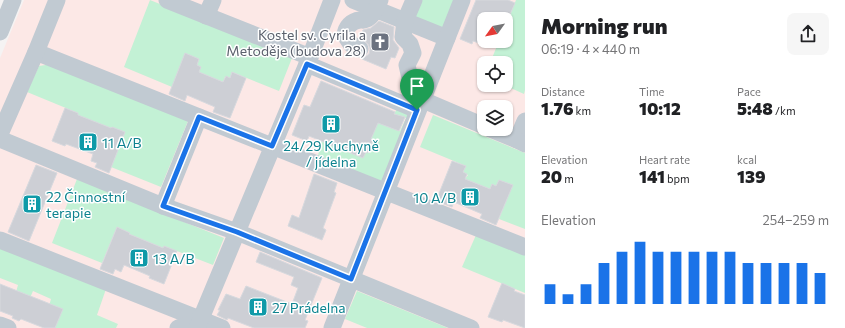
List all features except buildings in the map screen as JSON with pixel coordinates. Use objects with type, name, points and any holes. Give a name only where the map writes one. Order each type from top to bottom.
[{"type":"street","points":[[0,32],[13,0]]},
{"type":"street","points":[[0,134],[57,0]]},
{"type":"street","points":[[167,0],[308,61],[420,105],[477,124]]},
{"type":"street","points":[[206,16],[213,0]]},
{"type":"street","points":[[199,324],[332,0]]},
{"type":"street","points":[[354,0],[378,5],[405,21],[447,38]]},
{"type":"street","points":[[414,0],[405,21],[403,36],[410,44],[413,53],[407,65],[420,105]]},
{"type":"street","points":[[332,328],[462,0]]},
{"type":"street","points":[[360,49],[351,44],[345,35],[346,29],[349,25],[356,21],[367,19],[378,5]]},
{"type":"street","points":[[36,52],[525,247]]},
{"type":"street","points":[[163,206],[199,117]]},
{"type":"street","points":[[507,136],[521,142],[525,121]]},
{"type":"street","points":[[0,139],[163,206],[237,232],[470,328]]},
{"type":"street","points":[[0,240],[199,324],[222,328]]},
{"type":"street","points":[[178,328],[199,324]]},
{"type":"street","points":[[0,325],[8,328]]},
{"type":"shaded area","points":[[24,0],[525,0],[525,328],[0,328],[0,58]]},
{"type":"green space","points":[[150,0],[292,58],[279,91],[232,72],[230,78],[225,77],[223,82],[199,72],[201,67],[197,65],[199,59],[185,54],[172,87],[124,67]]},
{"type":"green space","points":[[415,0],[457,0],[444,35],[407,20]]},
{"type":"green space","points":[[516,0],[525,0],[524,94],[513,89],[513,56],[493,56],[496,48],[513,48],[513,12],[511,12]]},
{"type":"green space","points":[[52,64],[188,121],[161,187],[111,167],[125,132],[112,127],[111,129],[77,115],[78,113],[27,92],[39,66]]},
{"type":"green space","points":[[398,107],[409,111],[384,184],[318,156],[321,141],[363,158],[366,152],[368,153],[373,141],[371,139],[367,118],[400,131],[406,118],[394,114]]},
{"type":"green space","points":[[433,115],[477,133],[477,136],[484,136],[525,153],[525,229],[499,219],[512,185],[499,180],[496,186],[492,184],[490,189],[465,179],[468,175],[463,172],[466,166],[420,147]]},
{"type":"green space","points":[[77,179],[224,238],[213,265],[164,246],[163,248],[129,234],[130,233],[117,227],[102,263],[52,243]]},
{"type":"green space","points":[[476,235],[525,255],[525,293],[462,267]]},
{"type":"green space","points":[[0,246],[106,289],[97,315],[118,324],[116,328],[54,328],[49,306],[51,299],[33,291],[30,298],[16,292],[18,285],[0,278]]},
{"type":"green space","points":[[357,291],[448,328],[367,328],[345,319]]},
{"type":"place","name":"Kostel sv. Cyrila a Metoděje (budova 28)","points":[[380,42]]},
{"type":"place","name":"24/29 Kuchyně / jídelna","points":[[331,124]]},
{"type":"place","name":"11 A/B","points":[[88,142]]},
{"type":"place","name":"10 A/B","points":[[470,197]]},
{"type":"place","name":"22 Činnostní terapie","points":[[32,204]]},
{"type":"place","name":"13 A/B","points":[[139,258]]},
{"type":"place","name":"27 Prádelna","points":[[258,307]]},
{"type":"route","points":[[307,64],[417,110],[417,114],[351,279],[237,232],[163,206],[199,117],[272,146],[307,64]]}]
